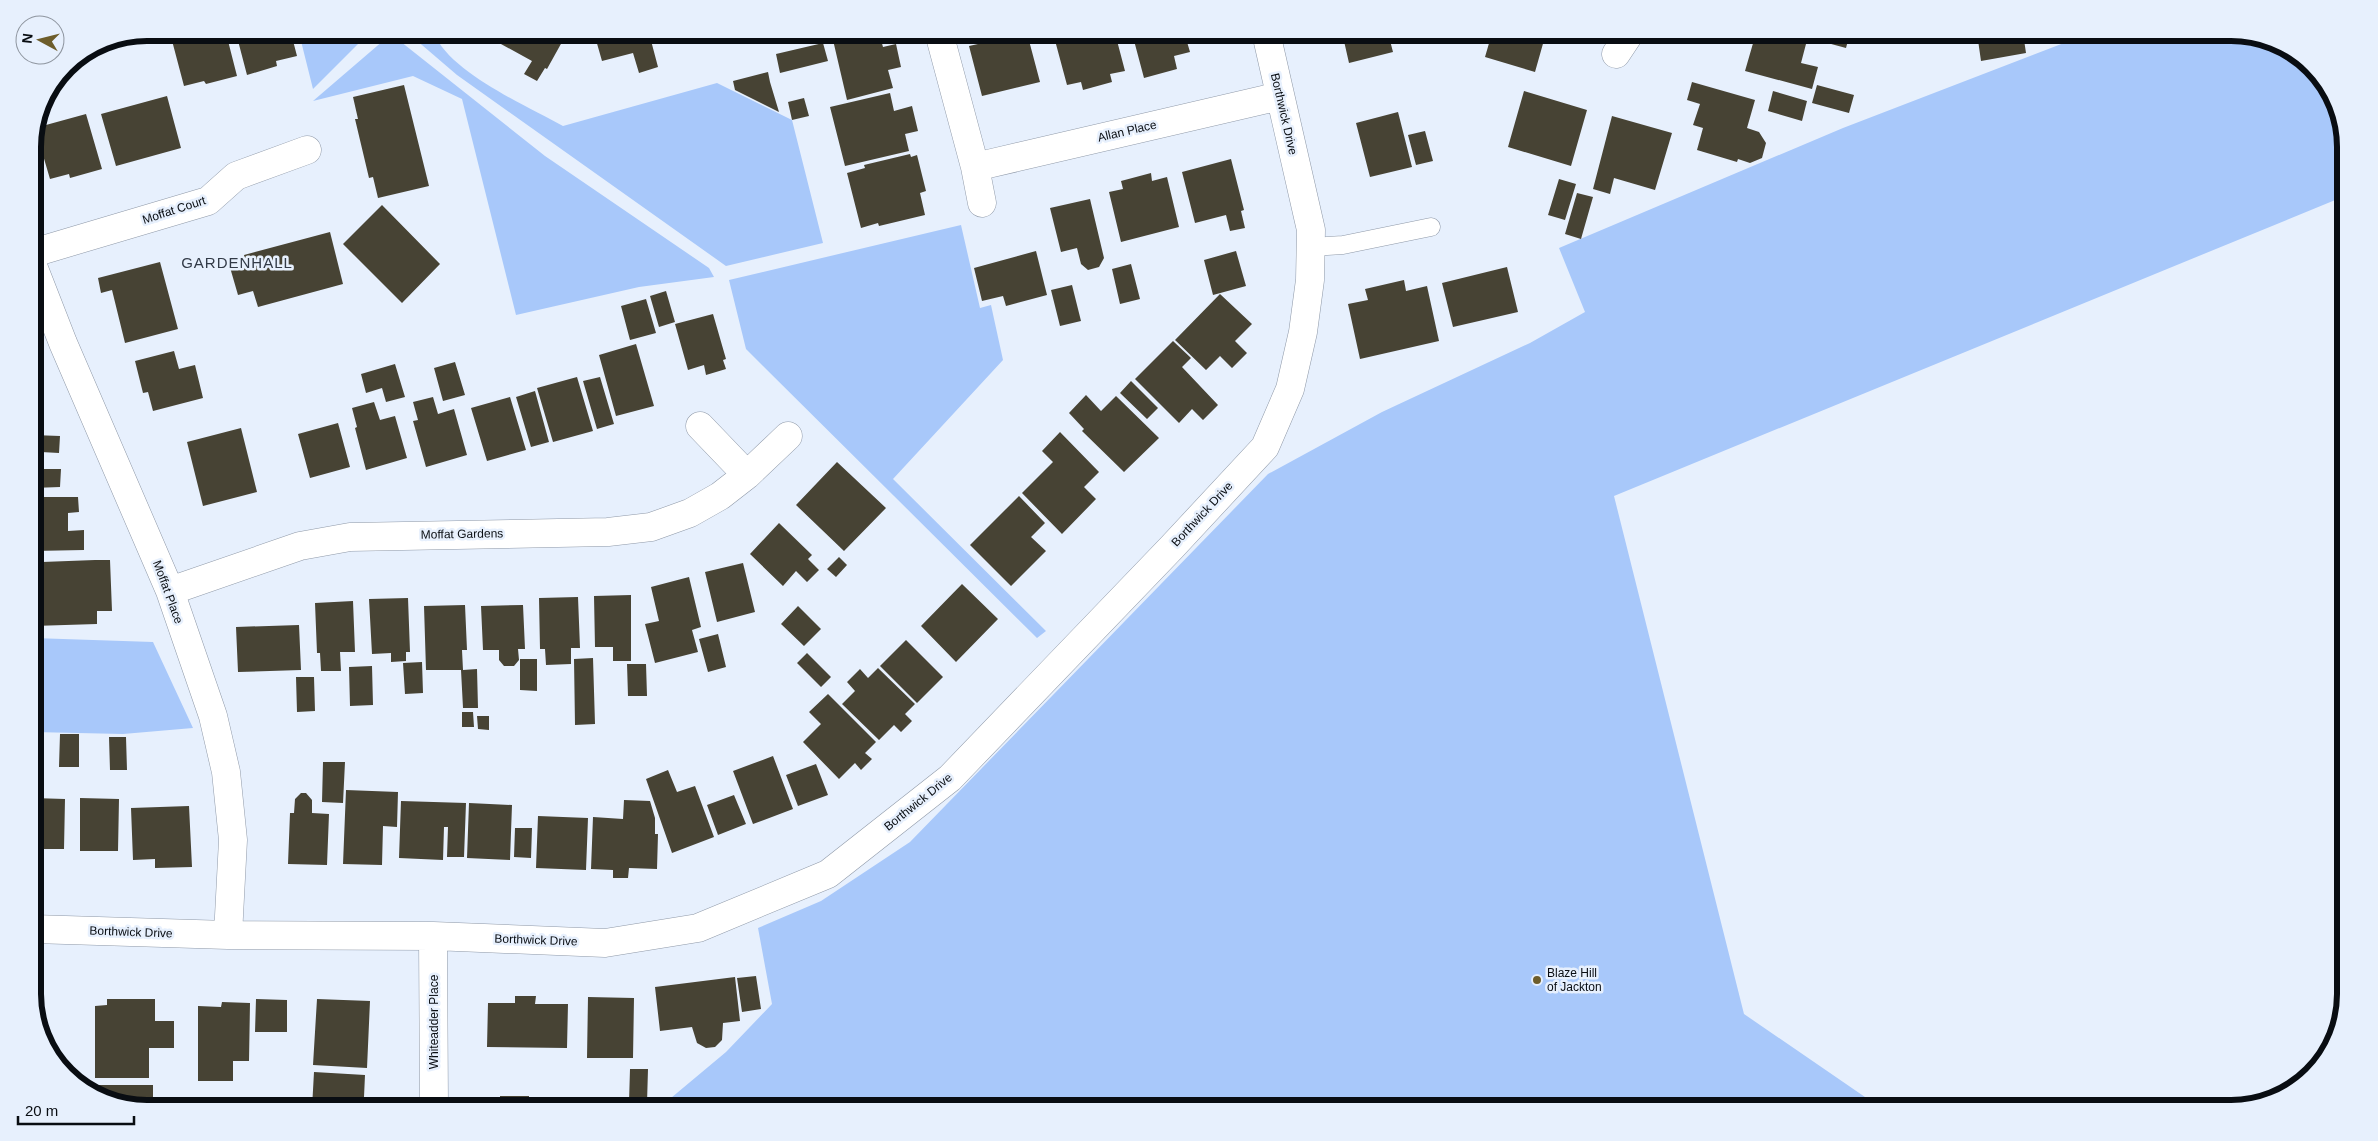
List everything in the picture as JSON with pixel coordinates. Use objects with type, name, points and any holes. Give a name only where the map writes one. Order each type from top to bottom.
[{"type":"street","points":[[941,41],[975,167],[982,203]]},
{"type":"street","name":"Borthwick Drive","points":[[41,929],[228,935],[433,936],[605,943],[698,928],[828,874],[950,778],[1172,547],[1264,447],[1290,389],[1307,306],[1311,247],[1311,230],[1268,41]]},
{"type":"street","name":"Allan Place","points":[[975,167],[1280,96]]},
{"type":"street","name":"Moffat Court","points":[[41,251],[208,201],[236,176],[306,150]]},
{"type":"street","name":"Moffat Place","points":[[41,287],[63,343],[170,591],[213,716],[226,772],[233,840],[228,935]]},
{"type":"street","points":[[700,426],[747,475]]},
{"type":"street","name":"Moffat Gardens","points":[[170,591],[300,546],[350,537],[608,532],[651,527],[690,513],[720,496],[747,475],[788,436]]},
{"type":"street","name":"Whiteadder Place","points":[[433,936],[434,1100]]},
{"type":"lane","points":[[1311,247],[1343,245],[1431,227]]},
{"type":"shaded area","points":[[301,41],[361,41],[313,89]]},
{"type":"shaded area","points":[[383,41],[400,41],[545,156],[709,268],[714,277],[639,287],[516,315],[462,99],[413,76],[313,101]]},
{"type":"shaded area","points":[[417,41],[439,41],[455,61],[491,87],[563,126],[717,83],[792,120],[823,243],[726,266],[457,75]]},
{"type":"shaded area","points":[[2069,41],[2238,41],[2252,43],[2278,52],[2290,59],[2310,77],[2326,100],[2335,126],[2337,140],[2337,199],[1614,496],[1744,1014],[1869,1100],[669,1100],[726,1052],[772,1004],[758,928],[821,901],[910,842],[1268,474],[1382,412],[1530,343],[1585,312],[1559,248],[1843,128]]},
{"type":"shaded area","points":[[961,225],[980,308],[991,305],[1003,360],[893,479],[1046,631],[1037,638],[746,349],[729,280]]},
{"type":"shaded area","points":[[41,638],[153,642],[193,728],[123,734],[41,732]]},
{"type":"building","points":[[172,41],[228,41],[237,76],[206,84],[204,81],[184,86]]},
{"type":"building","points":[[238,41],[293,41],[297,56],[276,61],[277,66],[247,75]]},
{"type":"building","points":[[496,41],[563,41],[547,69],[545,68],[537,81],[524,74],[532,61]]},
{"type":"building","points":[[596,41],[651,41],[658,67],[639,73],[633,53],[602,61]]},
{"type":"building","points":[[833,41],[881,41],[883,47],[896,44],[901,67],[888,70],[893,88],[847,100]]},
{"type":"building","points":[[991,41],[1029,41],[1040,82],[982,96],[969,46]]},
{"type":"building","points":[[1055,41],[1117,41],[1125,71],[1110,74],[1112,82],[1083,90],[1081,82],[1067,85]]},
{"type":"building","points":[[1134,41],[1187,41],[1190,52],[1174,56],[1177,69],[1144,78]]},
{"type":"building","points":[[1344,41],[1390,41],[1393,52],[1349,63]]},
{"type":"building","points":[[1490,41],[1544,41],[1535,72],[1485,57]]},
{"type":"building","points":[[1754,41],[1795,41],[1806,44],[1801,63],[1818,67],[1812,89],[1745,71]]},
{"type":"building","points":[[1820,41],[1848,41],[1846,48]]},
{"type":"building","points":[[1978,41],[2024,41],[2026,53],[1981,61]]},
{"type":"building","points":[[823,43],[828,61],[780,73],[776,54]]},
{"type":"building","points":[[768,72],[779,112],[735,90],[733,81]]},
{"type":"building","points":[[1692,82],[1755,100],[1747,128],[1759,132],[1766,143],[1762,158],[1750,163],[1738,159],[1737,162],[1697,150],[1703,128],[1693,125],[1700,104],[1687,100]]},
{"type":"building","points":[[404,85],[429,186],[378,198],[373,177],[369,178],[355,119],[358,119],[353,97]]},
{"type":"building","points":[[1817,85],[1854,95],[1849,113],[1812,103]]},
{"type":"building","points":[[1524,91],[1587,110],[1571,166],[1508,147]]},
{"type":"building","points":[[1773,91],[1807,101],[1802,121],[1768,111]]},
{"type":"building","points":[[890,93],[894,111],[912,106],[918,131],[905,134],[909,151],[845,166],[830,107]]},
{"type":"building","points":[[167,96],[181,148],[116,166],[101,114]]},
{"type":"building","points":[[804,98],[809,116],[792,120],[788,102]]},
{"type":"building","points":[[1398,112],[1412,167],[1370,177],[1356,123]]},
{"type":"building","points":[[86,114],[102,169],[70,178],[69,174],[50,179],[41,148],[43,126]]},
{"type":"building","points":[[1612,116],[1672,133],[1655,190],[1614,178],[1610,194],[1593,189]]},
{"type":"building","points":[[1425,131],[1433,161],[1416,165],[1408,135]]},
{"type":"building","points":[[910,154],[911,157],[917,155],[926,191],[920,193],[925,215],[879,226],[878,223],[861,228],[847,173],[865,168],[864,165]]},
{"type":"building","points":[[1231,159],[1244,210],[1241,211],[1245,228],[1230,231],[1226,215],[1195,223],[1182,172]]},
{"type":"building","points":[[1151,173],[1152,181],[1167,177],[1179,227],[1121,242],[1109,192],[1123,189],[1121,181]]},
{"type":"building","points":[[1559,179],[1576,184],[1565,220],[1548,215]]},
{"type":"building","points":[[1577,193],[1593,197],[1581,239],[1565,234]]},
{"type":"building","points":[[1090,199],[1104,258],[1099,267],[1088,270],[1081,264],[1077,248],[1061,252],[1050,208]]},
{"type":"building","points":[[382,205],[440,264],[402,303],[343,244]]},
{"type":"building","points":[[330,232],[343,284],[258,307],[253,291],[238,295],[229,264],[245,260],[244,255]]},
{"type":"building","points":[[1036,251],[1047,295],[1006,306],[1003,296],[982,301],[974,268]]},
{"type":"building","points":[[1236,251],[1246,286],[1213,295],[1204,260]]},
{"type":"building","points":[[160,262],[178,329],[125,343],[112,290],[101,293],[98,278]]},
{"type":"building","points":[[1131,264],[1140,299],[1120,304],[1112,269]]},
{"type":"building","points":[[1507,267],[1518,312],[1453,327],[1442,283]]},
{"type":"building","points":[[1404,280],[1406,291],[1427,286],[1439,341],[1360,359],[1348,304],[1368,300],[1365,289]]},
{"type":"building","points":[[1072,285],[1081,321],[1060,326],[1051,290]]},
{"type":"building","points":[[666,291],[675,322],[659,327],[650,296]]},
{"type":"building","points":[[1220,294],[1252,324],[1235,341],[1247,353],[1232,368],[1220,356],[1206,370],[1175,340]]},
{"type":"building","points":[[646,299],[656,333],[630,340],[621,306]]},
{"type":"building","points":[[713,314],[726,359],[723,360],[726,369],[706,375],[704,365],[688,370],[675,324]]},
{"type":"building","points":[[1173,341],[1191,358],[1182,367],[1218,405],[1203,420],[1192,409],[1179,423],[1135,379]]},
{"type":"building","points":[[636,344],[654,406],[616,416],[599,355]]},
{"type":"building","points":[[174,351],[179,369],[195,365],[203,398],[153,411],[148,392],[143,393],[135,361]]},
{"type":"building","points":[[455,362],[465,395],[443,401],[434,368]]},
{"type":"building","points":[[395,364],[405,397],[386,402],[382,388],[366,393],[361,374]]},
{"type":"building","points":[[577,377],[593,431],[553,442],[537,388]]},
{"type":"building","points":[[600,377],[614,424],[597,429],[583,381]]},
{"type":"building","points":[[1131,381],[1158,408],[1147,419],[1120,393]]},
{"type":"building","points":[[535,391],[549,442],[531,447],[516,397]]},
{"type":"building","points":[[1086,395],[1101,411],[1116,396],[1159,438],[1124,472],[1082,431],[1084,429],[1069,413]]},
{"type":"building","points":[[433,397],[438,414],[454,409],[467,455],[426,467],[413,421],[418,420],[413,402]]},
{"type":"building","points":[[510,397],[526,450],[487,461],[471,408]]},
{"type":"building","points":[[374,402],[380,420],[395,416],[407,458],[366,470],[352,408]]},
{"type":"building","points":[[338,423],[350,467],[310,478],[298,434]]},
{"type":"building","points":[[241,428],[257,492],[203,506],[187,442]]},
{"type":"building","points":[[1060,432],[1099,472],[1084,487],[1096,499],[1062,534],[1022,493],[1053,462],[1042,451]]},
{"type":"building","points":[[41,435],[60,436],[59,453],[41,452]]},
{"type":"building","points":[[837,462],[886,508],[844,551],[796,505]]},
{"type":"building","points":[[41,469],[61,469],[60,487],[41,488]]},
{"type":"building","points":[[1019,496],[1045,523],[1031,537],[1046,551],[1011,586],[970,545]]},
{"type":"building","points":[[41,497],[78,497],[79,512],[68,513],[68,531],[84,530],[84,550],[41,551]]},
{"type":"building","points":[[779,523],[812,555],[808,559],[819,570],[807,582],[796,571],[783,586],[750,554]]},
{"type":"building","points":[[839,557],[847,565],[836,577],[827,569]]},
{"type":"building","points":[[110,560],[112,611],[97,611],[97,624],[41,626],[42,562]]},
{"type":"building","points":[[743,563],[755,612],[717,622],[705,572]]},
{"type":"building","points":[[689,577],[701,627],[692,630],[698,652],[655,663],[645,624],[659,621],[651,587]]},
{"type":"building","points":[[962,584],[998,619],[956,662],[921,626]]},
{"type":"building","points":[[631,595],[631,661],[613,661],[613,647],[595,647],[594,596]]},
{"type":"building","points":[[578,597],[580,648],[571,648],[571,664],[546,665],[545,649],[540,649],[539,598]]},
{"type":"building","points":[[408,598],[410,652],[406,652],[406,661],[391,662],[391,653],[372,654],[369,599]]},
{"type":"building","points":[[353,601],[355,652],[340,652],[341,671],[321,671],[320,653],[317,653],[315,603]]},
{"type":"building","points":[[465,605],[467,650],[462,650],[463,670],[477,669],[478,708],[463,708],[461,670],[426,670],[424,606]]},
{"type":"building","points":[[523,605],[525,649],[518,649],[519,660],[514,666],[504,666],[499,660],[499,650],[483,650],[481,606]]},
{"type":"building","points":[[798,606],[821,629],[804,646],[781,624]]},
{"type":"building","points":[[299,625],[301,670],[238,672],[236,627]]},
{"type":"building","points":[[718,634],[726,667],[708,672],[699,639]]},
{"type":"building","points":[[906,640],[943,677],[917,703],[880,666]]},
{"type":"building","points":[[807,653],[831,677],[821,687],[797,663]]},
{"type":"building","points":[[593,658],[595,724],[575,725],[574,659]]},
{"type":"building","points":[[520,659],[537,659],[537,691],[520,690]]},
{"type":"building","points":[[422,662],[423,693],[405,694],[403,663]]},
{"type":"building","points":[[627,664],[646,664],[647,696],[628,696]]},
{"type":"building","points":[[372,666],[373,705],[350,706],[349,667]]},
{"type":"building","points":[[878,668],[915,704],[905,714],[912,721],[901,732],[894,725],[879,740],[842,704],[855,691],[847,682],[860,669],[868,678]]},
{"type":"building","points":[[296,677],[314,677],[315,711],[297,712]]},
{"type":"building","points":[[828,694],[876,742],[865,753],[872,759],[861,770],[855,763],[839,779],[803,742],[821,724],[809,712]]},
{"type":"building","points":[[462,712],[473,712],[474,727],[462,727]]},
{"type":"building","points":[[477,716],[489,716],[489,730],[478,729]]},
{"type":"building","points":[[60,734],[79,734],[79,767],[59,767]]},
{"type":"building","points":[[109,737],[126,737],[127,770],[110,770]]},
{"type":"building","points":[[773,756],[793,809],[753,824],[733,771]]},
{"type":"building","points":[[323,762],[345,762],[343,803],[322,802]]},
{"type":"building","points":[[816,764],[828,795],[798,806],[786,775]]},
{"type":"building","points":[[668,770],[677,792],[695,786],[714,837],[672,853],[646,779]]},
{"type":"building","points":[[346,790],[398,792],[397,827],[383,826],[382,865],[343,864]]},
{"type":"building","points":[[301,793],[306,793],[312,800],[312,813],[329,814],[327,865],[288,864],[290,813],[294,813],[295,799]]},
{"type":"building","points":[[734,795],[746,824],[718,835],[707,805]]},
{"type":"building","points":[[41,798],[65,799],[64,849],[41,849]]},
{"type":"building","points":[[80,798],[119,799],[118,851],[80,851]]},
{"type":"building","points":[[624,800],[650,801],[655,818],[655,834],[658,834],[657,869],[629,868],[628,878],[613,878],[613,870],[591,869],[593,817],[623,819]]},
{"type":"building","points":[[401,801],[466,803],[464,857],[447,857],[448,827],[444,827],[443,860],[399,858]]},
{"type":"building","points":[[469,803],[512,805],[510,860],[467,858]]},
{"type":"building","points":[[189,806],[192,867],[155,868],[155,859],[133,860],[131,808]]},
{"type":"building","points":[[538,816],[588,818],[586,870],[536,868]]},
{"type":"building","points":[[515,828],[532,828],[531,858],[514,857]]},
{"type":"building","points":[[756,976],[761,1009],[742,1012],[737,978]]},
{"type":"building","points":[[735,977],[740,1021],[723,1023],[722,1040],[715,1047],[706,1048],[697,1043],[692,1027],[660,1031],[655,987]]},
{"type":"building","points":[[515,996],[536,996],[535,1004],[568,1004],[567,1048],[487,1047],[488,1003],[515,1003]]},
{"type":"building","points":[[588,997],[634,998],[633,1058],[587,1058]]},
{"type":"building","points":[[107,999],[155,999],[155,1021],[174,1021],[174,1048],[149,1048],[149,1078],[95,1078],[95,1006],[107,1005]]},
{"type":"building","points":[[256,999],[287,1000],[287,1032],[255,1032]]},
{"type":"building","points":[[317,999],[370,1001],[367,1068],[313,1065]]},
{"type":"building","points":[[222,1002],[250,1003],[249,1061],[233,1061],[233,1081],[198,1081],[198,1006],[221,1007]]},
{"type":"building","points":[[630,1069],[648,1069],[647,1100],[629,1100]]},
{"type":"building","points":[[314,1072],[365,1075],[364,1097],[374,1097],[374,1100],[312,1100]]},
{"type":"building","points":[[96,1085],[153,1085],[153,1100],[126,1098],[96,1087]]},
{"type":"building","points":[[500,1096],[529,1096],[529,1100],[500,1100]]},
{"type":"place","name":"Blaze Hill of Jackton","points":[[1537,980]]},
{"type":"district","name":"GARDENHALL","points":[[237,263]]}]
